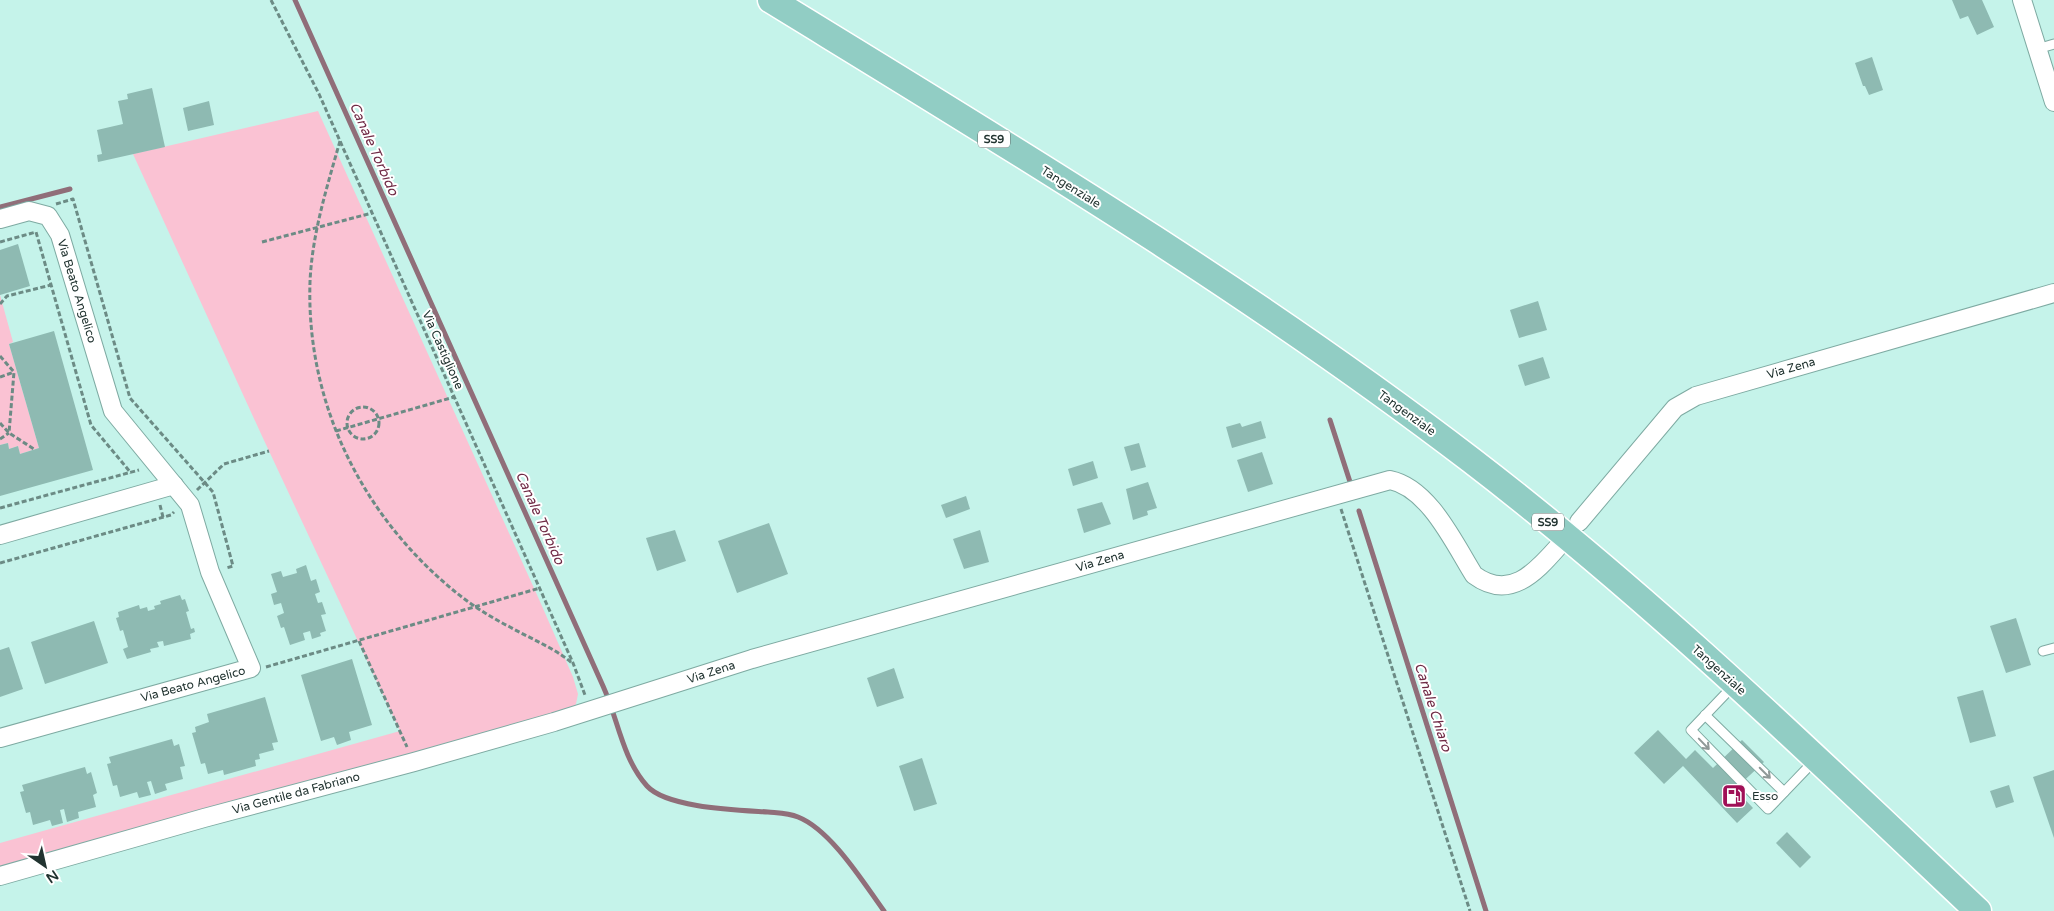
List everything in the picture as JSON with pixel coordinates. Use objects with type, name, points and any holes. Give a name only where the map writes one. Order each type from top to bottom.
[{"type":"main road","name":"Tangenziale","points":[[771,0],[1196,264],[1297,333],[1500,483],[1597,562],[1736,684],[1978,911]]},
{"type":"street","points":[[2022,0],[2046,46],[2054,102]]},
{"type":"street","points":[[0,219],[29,211]]},
{"type":"street","name":"Via Beato Angelico","points":[[0,738],[251,668],[210,572],[190,505],[113,411],[60,235],[48,216],[29,211]]},
{"type":"street","name":"Via Zena","points":[[1579,522],[1675,408],[1696,396],[2054,293]]},
{"type":"street","name":"Via Zena","points":[[591,709],[621,702],[752,659],[1390,480],[1412,489],[1430,507],[1474,575],[1482,581],[1514,584],[1528,578],[1557,548]]},
{"type":"street","points":[[0,535],[174,485]]},
{"type":"street","name":"Via Gentile da Fabriano","points":[[0,876],[204,818],[414,762],[554,722],[591,709]]},
{"type":"lane","points":[[2043,652],[2054,648]]},
{"type":"lane","points":[[1736,684],[1691,730],[1768,809],[1816,759]]},
{"type":"lane","points":[[1705,714],[1784,792]]},
{"type":"path","name":"Via Castiglione","points":[[272,0],[340,140],[540,588],[591,709]]},
{"type":"path","points":[[340,140],[318,228],[310,282],[311,321],[316,361],[336,431],[355,473],[396,535],[418,558],[454,590],[477,607],[510,628],[544,644],[573,663]]},
{"type":"path","points":[[29,211],[73,199],[130,398],[213,492],[234,566],[210,572]]},
{"type":"path","points":[[262,242],[372,213]]},
{"type":"path","points":[[0,242],[36,232],[91,425],[131,473]]},
{"type":"path","points":[[0,304],[7,296],[51,285]]},
{"type":"path","points":[[0,356],[14,372],[9,434]]},
{"type":"path","points":[[0,377],[14,372]]},
{"type":"path","points":[[336,431],[454,397]]},
{"type":"path","points":[[358,408],[370,409],[378,418],[376,433],[367,439],[357,439],[347,428],[348,415],[358,408]]},
{"type":"path","points":[[0,423],[9,434],[34,450]]},
{"type":"path","points":[[0,439],[9,434]]},
{"type":"path","points":[[1336,495],[1470,911]]},
{"type":"path","points":[[251,668],[262,668],[540,588]]},
{"type":"path","points":[[358,641],[400,731]]},
{"type":"shaded area","points":[[318,111],[573,677],[578,694],[576,704],[567,713],[0,871],[0,843],[400,731],[133,154]]},
{"type":"shaded area","points":[[0,295],[13,342],[9,344],[39,448],[20,454],[18,446],[9,449],[8,443],[0,445]]},
{"type":"building","points":[[1952,0],[1982,0],[1994,27],[1977,35],[1968,16],[1960,19]]},
{"type":"building","points":[[1872,57],[1883,90],[1869,95],[1865,86],[1863,86],[1855,63]]},
{"type":"building","points":[[152,88],[165,147],[98,162],[97,155],[102,154],[97,130],[123,124],[118,101],[128,99],[127,94]]},
{"type":"building","points":[[209,101],[214,125],[188,131],[183,108]]},
{"type":"building","points":[[18,244],[30,286],[0,295],[0,250]]},
{"type":"building","points":[[1538,301],[1547,330],[1519,338],[1510,310]]},
{"type":"building","points":[[54,331],[93,470],[0,496],[0,445],[8,443],[9,449],[18,446],[20,454],[39,448],[9,344]]},
{"type":"building","points":[[1543,357],[1550,378],[1525,386],[1518,365]]},
{"type":"building","points":[[1261,421],[1266,438],[1232,448],[1226,427],[1240,423],[1242,427]]},
{"type":"building","points":[[1139,443],[1146,467],[1131,471],[1124,447]]},
{"type":"building","points":[[1262,452],[1273,484],[1248,492],[1237,460]]},
{"type":"building","points":[[1093,461],[1098,478],[1073,486],[1068,469]]},
{"type":"building","points":[[1148,482],[1157,508],[1147,511],[1148,515],[1133,520],[1126,489]]},
{"type":"building","points":[[966,496],[970,509],[946,518],[941,505]]},
{"type":"building","points":[[1102,502],[1111,524],[1084,533],[1077,509]]},
{"type":"building","points":[[769,523],[788,574],[737,593],[718,541]]},
{"type":"building","points":[[675,530],[686,561],[657,571],[646,538]]},
{"type":"building","points":[[980,530],[989,562],[964,569],[953,539]]},
{"type":"building","points":[[306,565],[311,581],[316,579],[320,592],[315,594],[318,603],[322,602],[326,614],[321,615],[326,631],[320,633],[321,636],[312,639],[310,631],[303,633],[305,640],[290,645],[284,627],[281,628],[277,616],[284,613],[281,603],[274,605],[271,594],[277,592],[271,574],[281,571],[283,577],[297,573],[296,569]]},
{"type":"building","points":[[180,595],[182,600],[185,599],[189,611],[186,612],[191,629],[194,628],[195,632],[190,634],[191,639],[164,646],[163,641],[157,642],[159,647],[150,649],[151,652],[127,659],[123,649],[128,647],[123,630],[120,631],[116,618],[119,617],[118,612],[139,605],[140,609],[147,607],[148,611],[155,609],[154,606],[161,604],[160,601]]},
{"type":"building","points":[[2016,618],[2031,665],[2006,673],[1990,626]]},
{"type":"building","points":[[94,621],[108,663],[45,684],[31,642]]},
{"type":"building","points":[[9,647],[23,689],[0,697],[0,650]]},
{"type":"building","points":[[352,659],[372,725],[349,732],[351,740],[337,745],[334,737],[321,741],[301,675]]},
{"type":"building","points":[[894,668],[904,698],[877,707],[867,678]]},
{"type":"building","points":[[1983,690],[1996,736],[1970,743],[1957,697]]},
{"type":"building","points":[[265,697],[278,742],[272,743],[274,750],[259,754],[260,759],[255,760],[256,766],[224,775],[223,770],[208,774],[205,763],[201,764],[192,733],[196,732],[195,727],[209,722],[207,714]]},
{"type":"building","points":[[1658,730],[1686,759],[1695,750],[1713,768],[1742,740],[1764,762],[1735,789],[1753,808],[1737,823],[1683,766],[1664,784],[1634,753]]},
{"type":"building","points":[[172,739],[174,746],[179,744],[185,766],[180,767],[183,779],[165,784],[167,790],[155,794],[151,781],[147,782],[151,795],[139,798],[137,792],[120,797],[117,785],[113,786],[107,764],[111,763],[109,757]]},
{"type":"building","points":[[922,758],[937,804],[914,811],[899,766]]},
{"type":"building","points":[[85,767],[87,774],[91,772],[97,793],[93,795],[96,807],[78,812],[79,818],[67,822],[64,809],[60,810],[63,823],[52,826],[50,820],[33,825],[30,812],[26,813],[20,792],[24,791],[22,785]]},
{"type":"building","points":[[2054,770],[2054,838],[2033,777]]},
{"type":"building","points":[[2009,785],[2014,802],[1996,808],[1990,791]]},
{"type":"building","points":[[1787,832],[1811,857],[1800,868],[1776,843]]},
{"type":"waterway","name":"Canale Torbido","points":[[295,0],[603,686],[626,751],[639,775],[647,786],[670,799],[722,809],[768,812],[798,817],[822,833],[846,858],[884,911]]},
{"type":"waterway","points":[[0,207],[70,189]]},
{"type":"waterway","name":"Canale Chiaro","points":[[1330,420],[1351,485]]},
{"type":"waterway","name":"Canale Chiaro","points":[[1359,511],[1486,911]]},
{"type":"place","name":"Esso","points":[[1734,796]]}]
